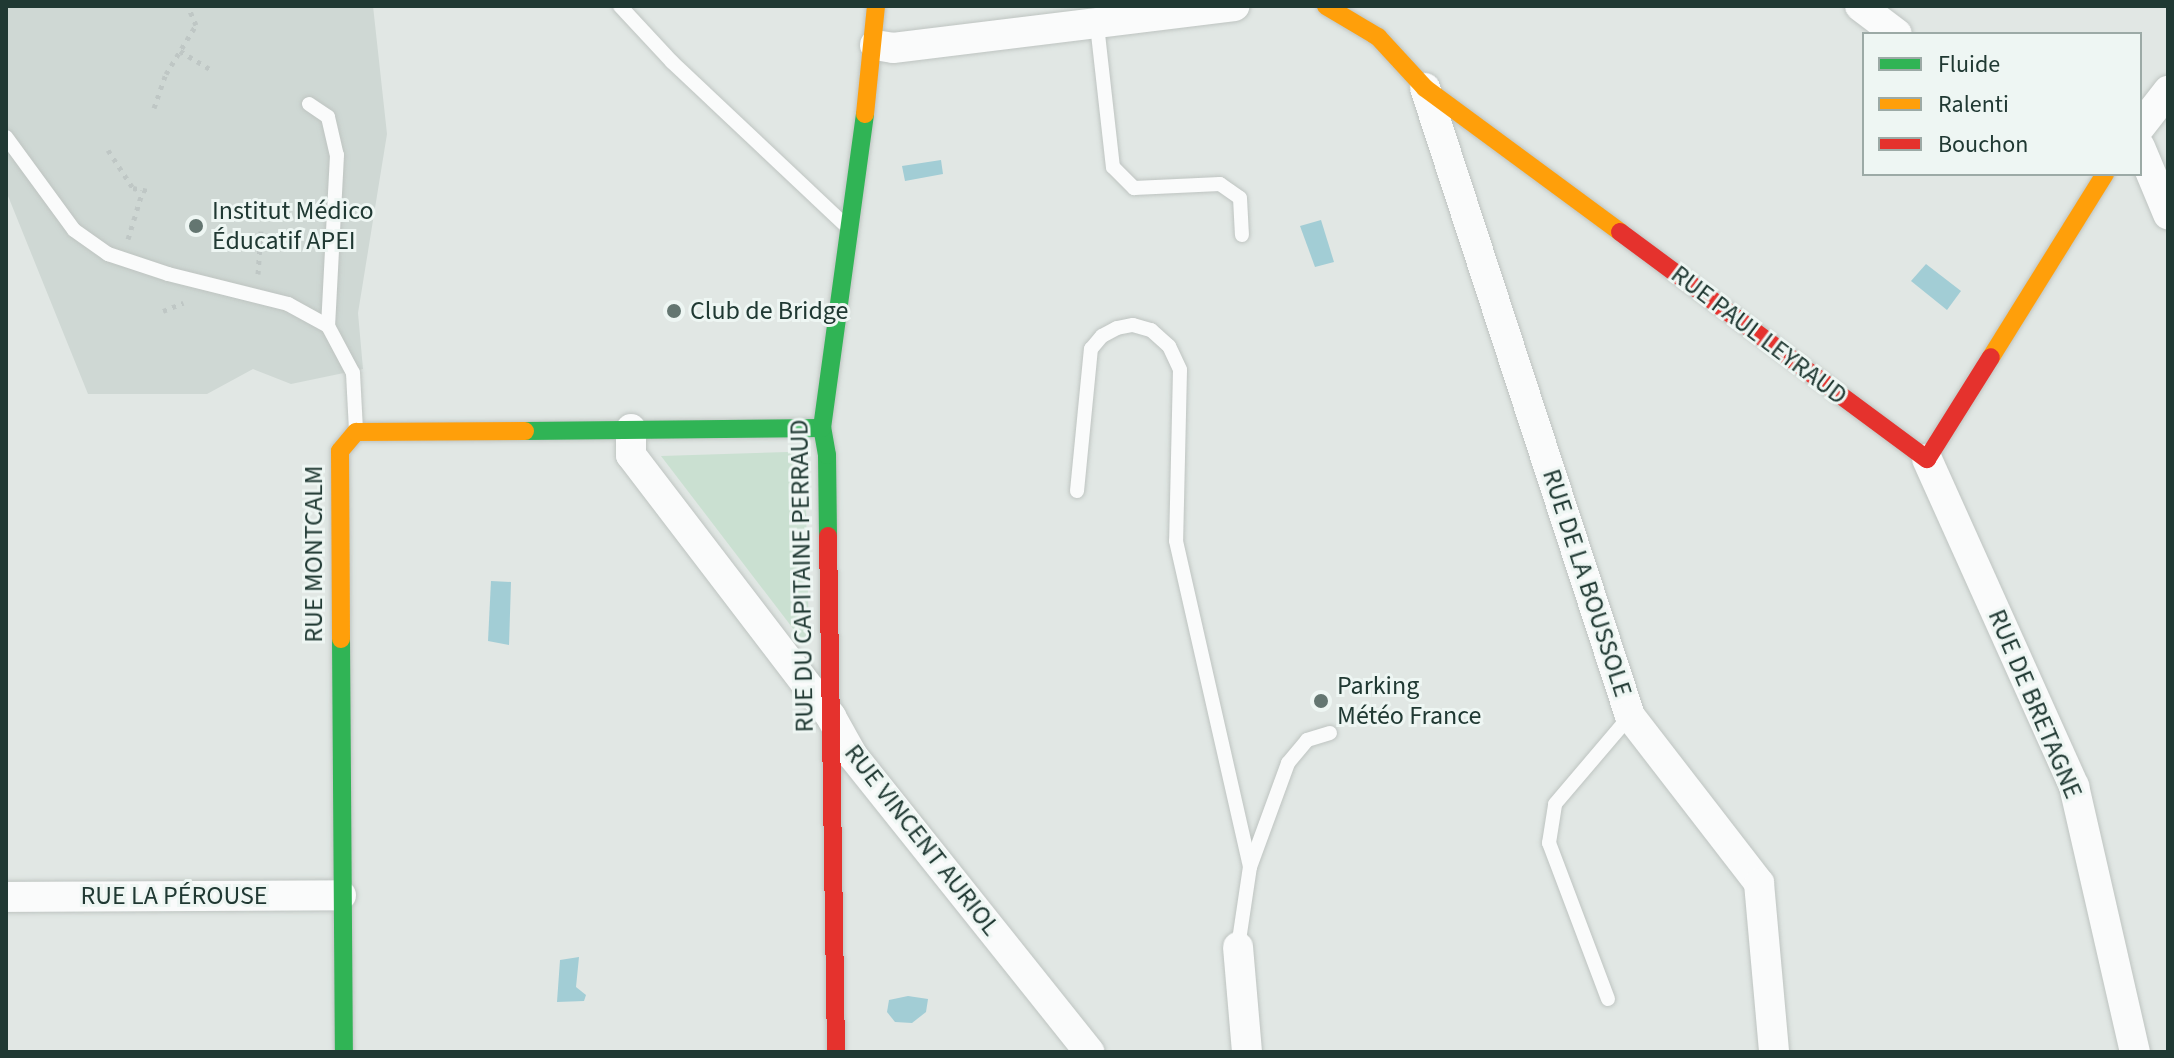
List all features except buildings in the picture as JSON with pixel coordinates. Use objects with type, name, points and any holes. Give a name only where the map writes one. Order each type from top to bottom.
[{"type":"street","name":"RUE DU CAPITAINE PERRAUD","points":[[836,1052],[827,455],[822,428],[875,45],[876,6]]},
{"type":"street","points":[[875,45],[893,48],[1234,6]]},
{"type":"street","name":"RUE PAUL LEYRAUD","points":[[1326,6],[1378,37],[1425,88],[1927,459]]},
{"type":"street","points":[[1860,6],[1894,32]]},
{"type":"street","name":"RUE DE LA BOUSSOLE","points":[[1425,88],[1630,716],[1759,883],[1774,1052]]},
{"type":"street","points":[[2142,124],[2168,91]]},
{"type":"street","points":[[2142,152],[2168,214]]},
{"type":"street","points":[[1927,459],[2094,178]]},
{"type":"street","points":[[356,432],[822,428]]},
{"type":"street","name":"RUE VINCENT AURIOL","points":[[631,429],[631,455],[831,717],[853,756],[1089,1052]]},
{"type":"street","name":"RUE MONTCALM","points":[[344,1052],[340,451],[356,432]]},
{"type":"street","name":"RUE DE BRETAGNE","points":[[1927,459],[2074,786],[2135,1052]]},
{"type":"street","name":"RUE LA PÉROUSE","points":[[6,897],[341,895]]},
{"type":"street","points":[[1238,947],[1247,1052]]},
{"type":"lane","points":[[620,6],[672,62],[849,229]]},
{"type":"lane","points":[[1097,25],[1113,167],[1134,188],[1220,184],[1240,198],[1242,235]]},
{"type":"lane","points":[[309,104],[328,117],[337,155],[328,326]]},
{"type":"lane","points":[[6,137],[74,230],[108,254],[168,274],[288,304],[328,326],[343,348],[353,373],[356,432]]},
{"type":"lane","points":[[1077,491],[1091,349],[1102,336],[1117,328],[1133,325],[1151,330],[1169,346],[1180,370],[1176,541],[1250,867]]},
{"type":"lane","points":[[1608,999],[1549,843],[1555,804],[1630,716]]},
{"type":"lane","points":[[1238,947],[1250,867],[1291,756],[1307,740],[1330,733]]},
{"type":"path","points":[[154,108],[166,74],[196,25],[188,6]]},
{"type":"path","points":[[180,51],[212,70]]},
{"type":"path","points":[[108,150],[133,188],[146,191],[126,244]]},
{"type":"path","points":[[261,231],[258,276],[265,283]]},
{"type":"shaded area","name":"Institut Médico Éducatif APEI","points":[[6,6],[373,6],[387,134],[358,313],[363,369],[291,384],[253,369],[207,394],[88,394],[6,191]]},
{"type":"green space","points":[[788,452],[805,464],[809,640],[801,639],[661,456]]},
{"type":"water","points":[[941,160],[943,174],[905,181],[902,166]]},
{"type":"water","points":[[1321,220],[1334,262],[1315,267],[1300,226]]},
{"type":"water","points":[[1926,264],[1961,291],[1947,310],[1911,281]]},
{"type":"water","points":[[491,581],[511,582],[509,645],[488,641]]},
{"type":"water","points":[[579,957],[576,987],[586,995],[584,1001],[557,1002],[560,960]]},
{"type":"water","points":[[908,996],[928,999],[926,1012],[912,1023],[895,1022],[887,1012],[889,1000]]},
{"type":"traffic: fast","points":[[828,536],[827,455],[822,428],[865,114]]},
{"type":"traffic: fast","points":[[525,431],[822,428]]},
{"type":"traffic: fast","points":[[341,639],[344,1052]]},
{"type":"traffic: slow","points":[[865,114],[876,6]]},
{"type":"traffic: slow","points":[[1326,6],[1378,37],[1425,88],[1620,232]]},
{"type":"traffic: slow","points":[[1991,357],[2104,176]]},
{"type":"traffic: slow","points":[[341,639],[340,451],[356,432],[525,431]]},
{"type":"traffic: jam","points":[[1620,232],[1927,459],[1991,357]]},
{"type":"traffic: jam","points":[[828,536],[836,1052]]},
{"type":"place","name":"Institut Médico Éducatif APEI","points":[[196,226]]},
{"type":"place","name":"Club de Bridge","points":[[674,311]]},
{"type":"place","name":"Parking Météo France","points":[[1321,701]]}]
